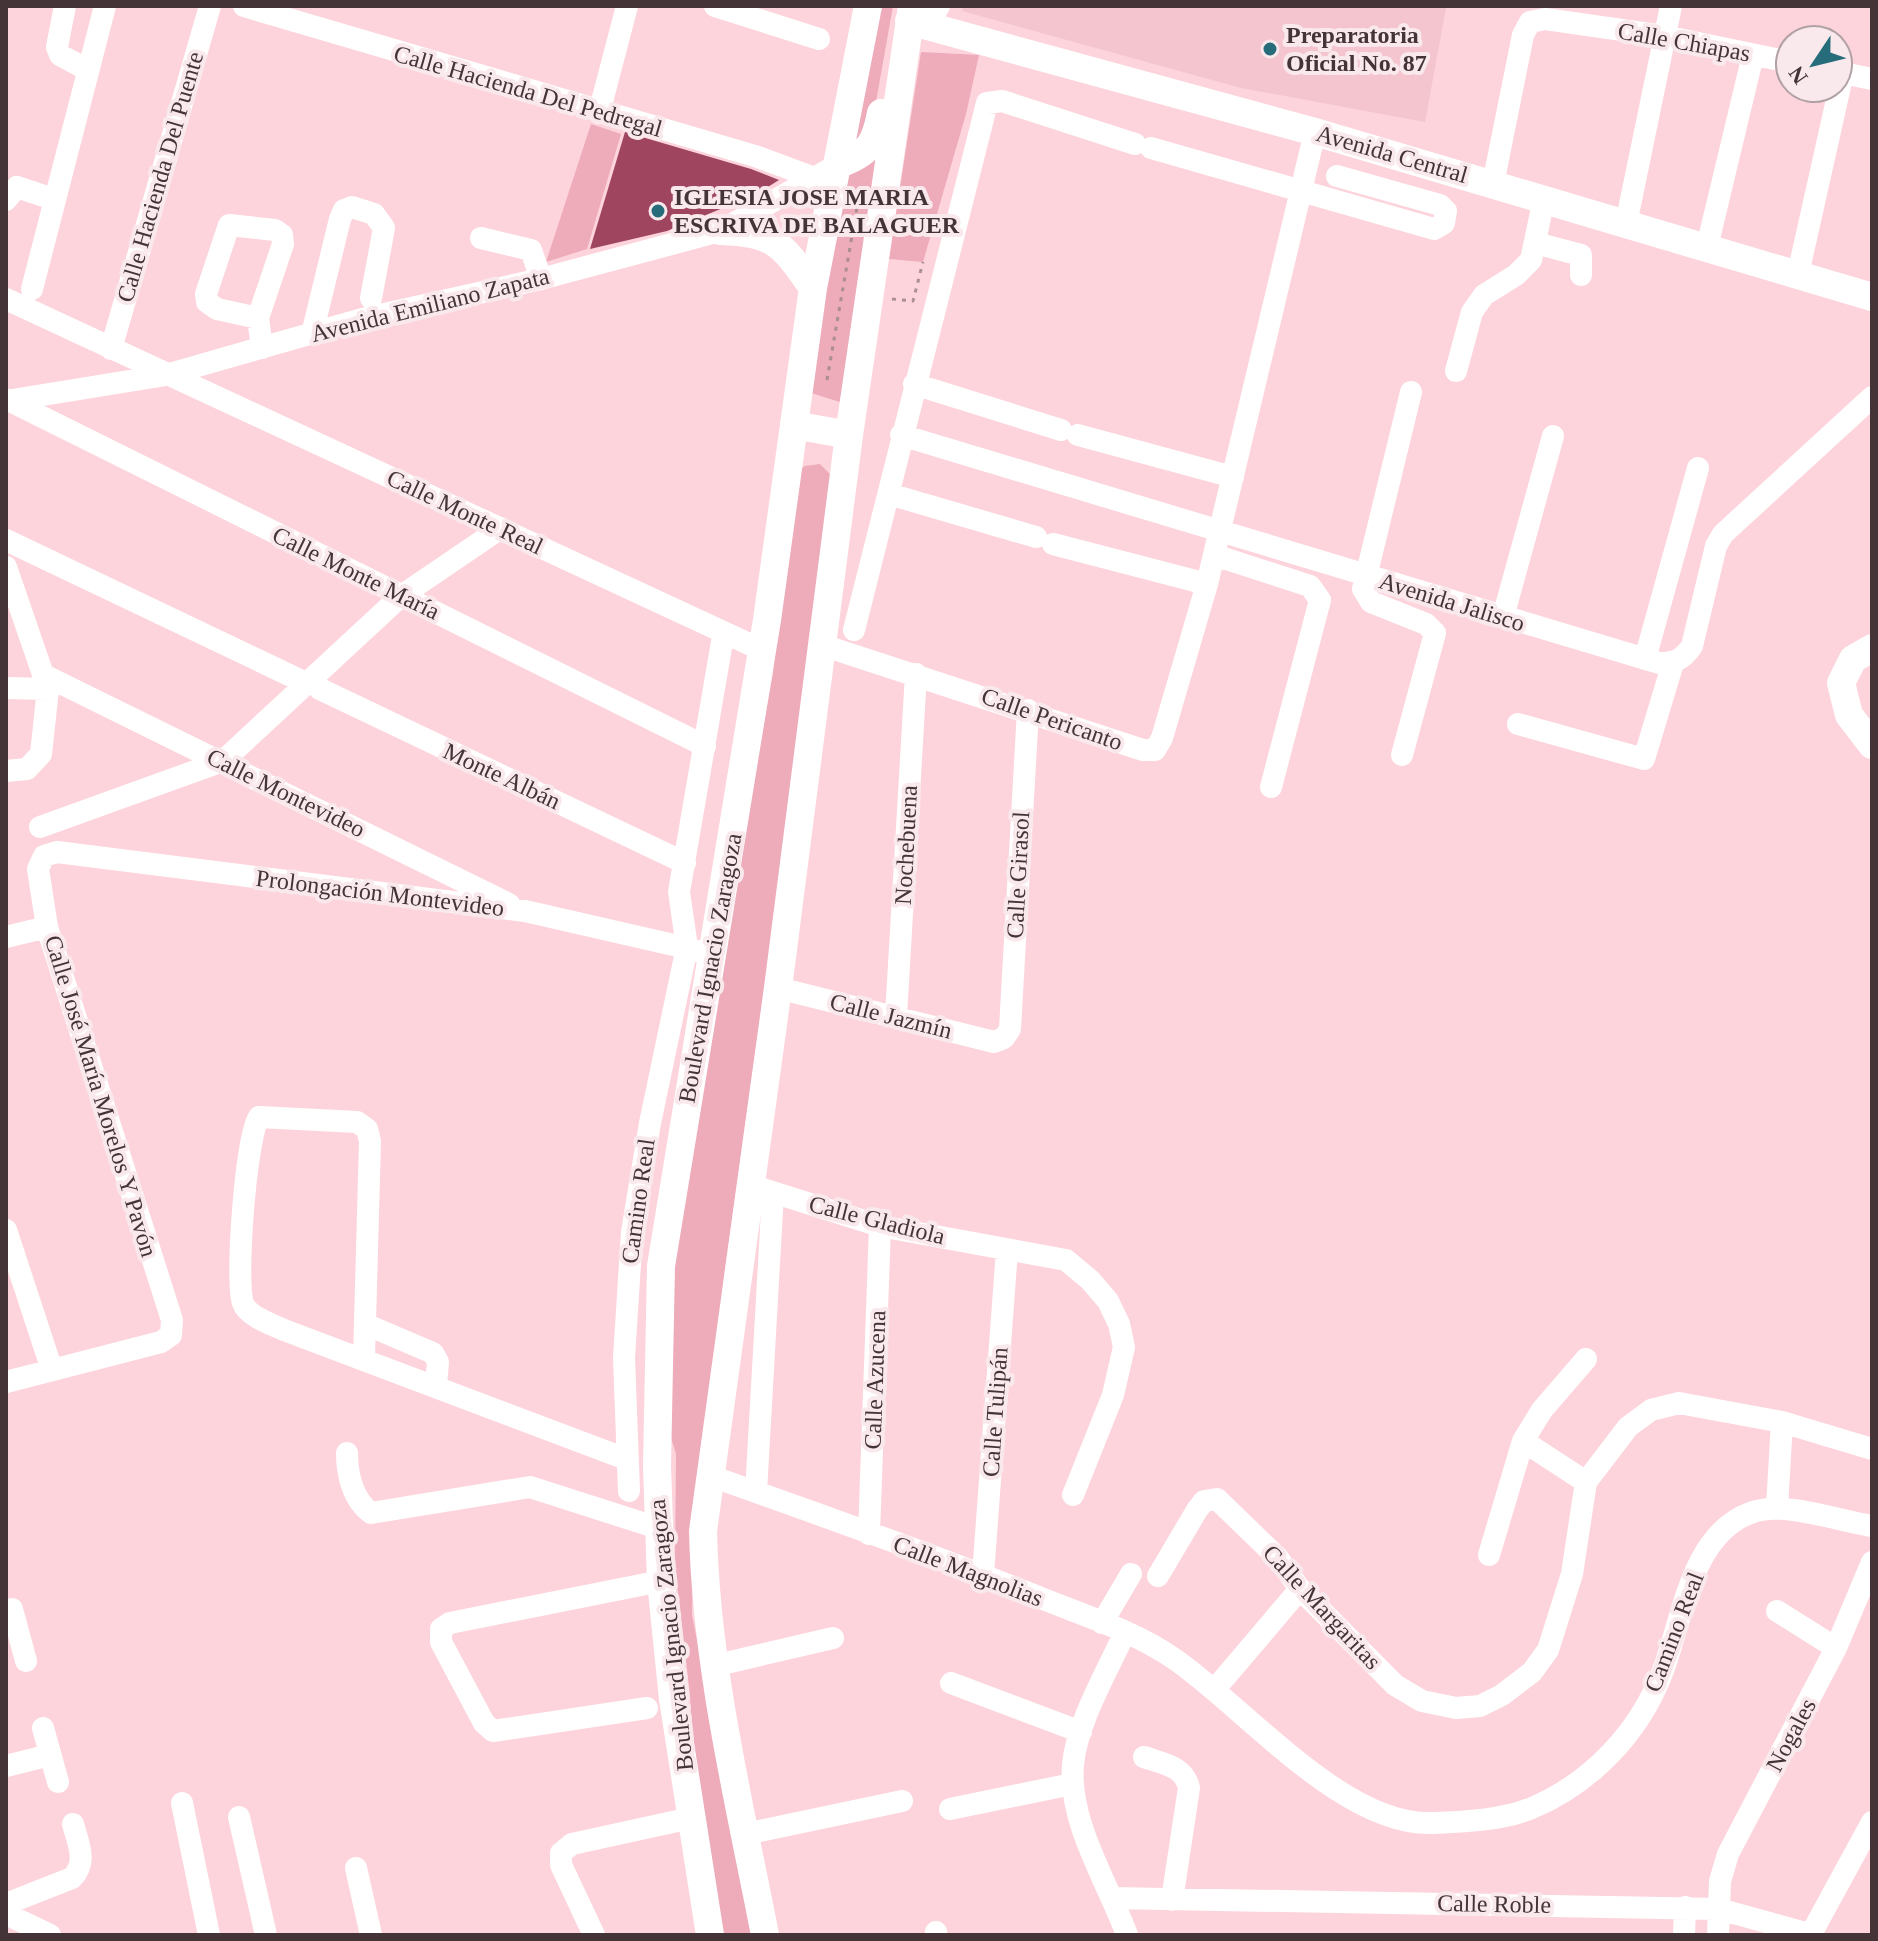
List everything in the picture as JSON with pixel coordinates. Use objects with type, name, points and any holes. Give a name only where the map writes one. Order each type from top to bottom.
[{"type":"main road","name":"Boulevard Ignacio Zaragoza","points":[[710,1935],[673,1699],[661,1581],[658,1528],[661,1266],[700,950],[762,650],[813,288],[825,171],[868,6]]},
{"type":"main road","name":"Boulevard Ignacio Zaragoza","points":[[765,1935],[713,1666],[703,1531],[708,1475],[762,1189],[778,988],[849,435],[917,13]]},
{"type":"main road","points":[[825,171],[866,153],[876,138],[917,13]]},
{"type":"main road","name":"Avenida Central","points":[[917,13],[1872,297]]},
{"type":"main road","points":[[720,231],[766,236],[795,263],[813,288]]},
{"type":"main road","points":[[794,425],[849,435]]},
{"type":"main road","points":[[1872,648],[1853,659],[1841,683],[1849,715],[1872,745]]},
{"type":"street","points":[[65,6],[57,47],[60,55],[88,70]]},
{"type":"street","points":[[32,289],[105,6]]},
{"type":"street","name":"Calle Hacienda Del Puente","points":[[111,349],[210,6]]},
{"type":"street","name":"Calle Hacienda Del Pedregal","points":[[244,6],[599,113],[755,156],[825,171]]},
{"type":"street","points":[[599,113],[627,6]]},
{"type":"street","points":[[715,6],[819,39]]},
{"type":"street","points":[[1626,224],[1671,6]]},
{"type":"street","name":"Calle Chiapas","points":[[1493,184],[1523,35],[1530,22],[1545,19],[1664,36],[1774,59]]},
{"type":"street","points":[[1707,247],[1753,55]]},
{"type":"street","points":[[854,630],[987,103],[1002,101],[1143,146],[1434,229],[1444,223],[1446,211],[1440,205],[1337,176]]},
{"type":"street","points":[[1798,274],[1834,104]]},
{"type":"street","name":"Calle Pericanto","points":[[822,645],[1143,750],[1155,750],[1162,738],[1207,584],[1315,132]]},
{"type":"street","name":"Avenida Emiliano Zapata","points":[[7,400],[166,375],[312,334],[541,279],[720,231],[825,171]]},
{"type":"street","points":[[6,200],[17,187],[53,199]]},
{"type":"street","points":[[1456,371],[1472,312],[1484,295],[1516,275],[1531,260],[1544,199]]},
{"type":"street","points":[[312,334],[340,219],[344,210],[352,207],[374,214],[384,228],[371,298]]},
{"type":"street","points":[[258,318],[217,309],[207,302],[206,294],[229,225],[275,230],[282,235],[283,244],[258,318],[262,348]]},
{"type":"street","points":[[481,238],[531,250],[541,279]]},
{"type":"street","points":[[1535,243],[1581,255],[1581,275]]},
{"type":"street","name":"Calle Monte Real","points":[[6,299],[501,528],[723,636],[762,650]]},
{"type":"street","points":[[914,384],[1070,433],[1233,477]]},
{"type":"street","points":[[1402,755],[1435,633],[1426,624],[1371,602],[1363,589],[1411,392]]},
{"type":"street","points":[[1518,724],[1644,759],[1673,663],[1684,658],[1692,646],[1716,546],[1723,534],[1872,397]]},
{"type":"street","name":"Calle Monte María","points":[[7,400],[705,746]]},
{"type":"street","name":"Avenida Jalisco","points":[[901,435],[1645,659],[1673,663]]},
{"type":"street","points":[[1503,617],[1553,436]]},
{"type":"street","points":[[1645,659],[1698,468]]},
{"type":"street","points":[[889,494],[1045,541],[1207,584]]},
{"type":"street","points":[[40,827],[223,761],[313,686],[401,596],[501,528]]},
{"type":"street","name":"Monte Albán","points":[[6,540],[685,863]]},
{"type":"street","points":[[1214,555],[1310,586],[1320,600],[1271,787]]},
{"type":"street","points":[[6,567],[47,682],[41,754],[36,763],[27,769],[6,771]]},
{"type":"street","points":[[700,950],[679,905],[723,636]]},
{"type":"street","name":"Nochebuena","points":[[896,1016],[916,674]]},
{"type":"street","points":[[6,688],[47,682]]},
{"type":"street","name":"Calle Montevideo","points":[[47,682],[223,761],[525,911]]},
{"type":"street","name":"Calle Girasol","points":[[1004,1038],[1010,1029],[1028,710]]},
{"type":"street","name":"Prolongación Montevideo","points":[[44,856],[57,852],[525,911],[700,950]]},
{"type":"street","name":"Calle José María Morelos Y Pavón","points":[[44,856],[38,869],[47,927],[172,1320],[171,1335],[161,1342],[52,1370]]},
{"type":"street","points":[[6,937],[47,927]]},
{"type":"street","name":"Camino Real","points":[[629,1491],[624,1358],[632,1232],[650,1123],[700,950]]},
{"type":"street","name":"Calle Jazmín","points":[[778,988],[994,1042],[1004,1038]]},
{"type":"street","points":[[364,1359],[370,1141],[367,1129],[357,1122],[259,1117],[239,1253],[244,1306],[284,1330],[626,1459]]},
{"type":"street","points":[[756,1492],[762,1189]]},
{"type":"street","name":"Calle Gladiola","points":[[762,1189],[880,1226],[1066,1260],[1090,1280],[1108,1301],[1119,1324],[1124,1347],[1113,1395],[1073,1495]]},
{"type":"street","name":"Calle Azucena","points":[[869,1534],[880,1226]]},
{"type":"street","points":[[6,1230],[15,1286],[52,1370],[6,1382]]},
{"type":"street","name":"Calle Tulipán","points":[[983,1575],[1007,1250]]},
{"type":"street","points":[[365,1324],[433,1353],[438,1362],[436,1385]]},
{"type":"street","points":[[1489,1555],[1523,1441],[1542,1410],[1586,1359]]},
{"type":"street","name":"Calle Margaritas","points":[[1158,1576],[1204,1501],[1217,1499],[1278,1558],[1300,1589],[1395,1685],[1422,1701],[1456,1708],[1480,1706],[1502,1695],[1532,1672],[1548,1650],[1572,1574],[1586,1482],[1628,1427],[1651,1410],[1679,1403],[1782,1422],[1872,1449]]},
{"type":"street","points":[[1777,1507],[1782,1422]]},
{"type":"street","points":[[1523,1441],[1586,1482]]},
{"type":"street","points":[[347,1453],[351,1483],[361,1505],[371,1513],[530,1487],[658,1528]]},
{"type":"street","name":"Calle Magnolias","points":[[708,1475],[983,1575],[1125,1632]]},
{"type":"street","name":"Camino Real","points":[[1125,1632],[1170,1655],[1334,1789],[1386,1815],[1429,1823],[1529,1809],[1566,1790],[1587,1774],[1607,1758],[1634,1728],[1661,1676],[1694,1577],[1709,1546],[1731,1522],[1777,1507],[1872,1526]]},
{"type":"street","name":"Nogales","points":[[1718,1935],[1720,1881],[1728,1854],[1836,1648],[1872,1562]]},
{"type":"street","points":[[1102,1623],[1131,1574]]},
{"type":"street","points":[[647,1708],[493,1731],[484,1723],[441,1642],[441,1629],[450,1623],[661,1581]]},
{"type":"street","points":[[1215,1689],[1300,1589]]},
{"type":"street","points":[[12,1609],[13,1637],[26,1661]]},
{"type":"street","points":[[1777,1611],[1836,1648]]},
{"type":"street","points":[[1125,1632],[1081,1732],[1073,1761],[1072,1784],[1085,1832],[1127,1935]]},
{"type":"street","points":[[713,1666],[833,1638]]},
{"type":"street","points":[[951,1683],[1081,1732]]},
{"type":"street","points":[[43,1728],[58,1782]]},
{"type":"street","points":[[6,1766],[50,1755]]},
{"type":"street","points":[[1144,1757],[1178,1769],[1187,1777],[1189,1788],[1172,1900]]},
{"type":"street","points":[[950,1809],[1072,1784]]},
{"type":"street","points":[[745,1834],[902,1801]]},
{"type":"street","points":[[182,1803],[209,1935]]},
{"type":"street","points":[[239,1817],[266,1935]]},
{"type":"street","points":[[594,1935],[561,1865],[561,1853],[572,1844],[691,1818]]},
{"type":"street","points":[[1812,1934],[1872,1822]]},
{"type":"street","points":[[6,1904],[72,1878],[79,1870],[82,1858],[73,1824]]},
{"type":"street","points":[[356,1868],[371,1935]]},
{"type":"street","name":"Calle Roble","points":[[1113,1898],[1685,1907],[1719,1909],[1812,1934]]},
{"type":"street","points":[[1684,1935],[1685,1907]]},
{"type":"street","points":[[6,1914],[50,1935]]},
{"type":"path","points":[[827,380],[858,200]]},
{"type":"path","points":[[869,297],[913,301],[923,262]]},
{"type":"shaded area","points":[[872,6],[893,6],[871,130],[843,153]]},
{"type":"shaded area","name":"Preparatoria Oficial No. 87","points":[[963,6],[1446,8],[1425,122],[1241,88],[962,11]]},
{"type":"shaded area","points":[[921,52],[979,55],[966,114],[923,262],[889,259]]},
{"type":"shaded area","points":[[591,124],[621,134],[587,249],[546,262]]},
{"type":"shaded area","points":[[880,156],[843,403],[808,392],[843,175]]},
{"type":"shaded area","points":[[820,464],[834,478],[834,490],[724,1276],[693,1552],[692,1615],[755,1935],[717,1935],[699,1829],[690,1695],[675,1567],[676,1454],[661,1406],[663,1286],[773,673],[792,474],[805,466]]},
{"type":"building","name":"IGLESIA JOSE MARIA ESCRIVA DE BALAGUER","points":[[625,132],[779,180],[757,194],[667,231],[590,249]]},
{"type":"place","name":"Preparatoria Oficial No. 87","points":[[1270,49]]},
{"type":"place","name":"IGLESIA JOSE MARIA ESCRIVA DE BALAGUER","points":[[658,211]]}]
